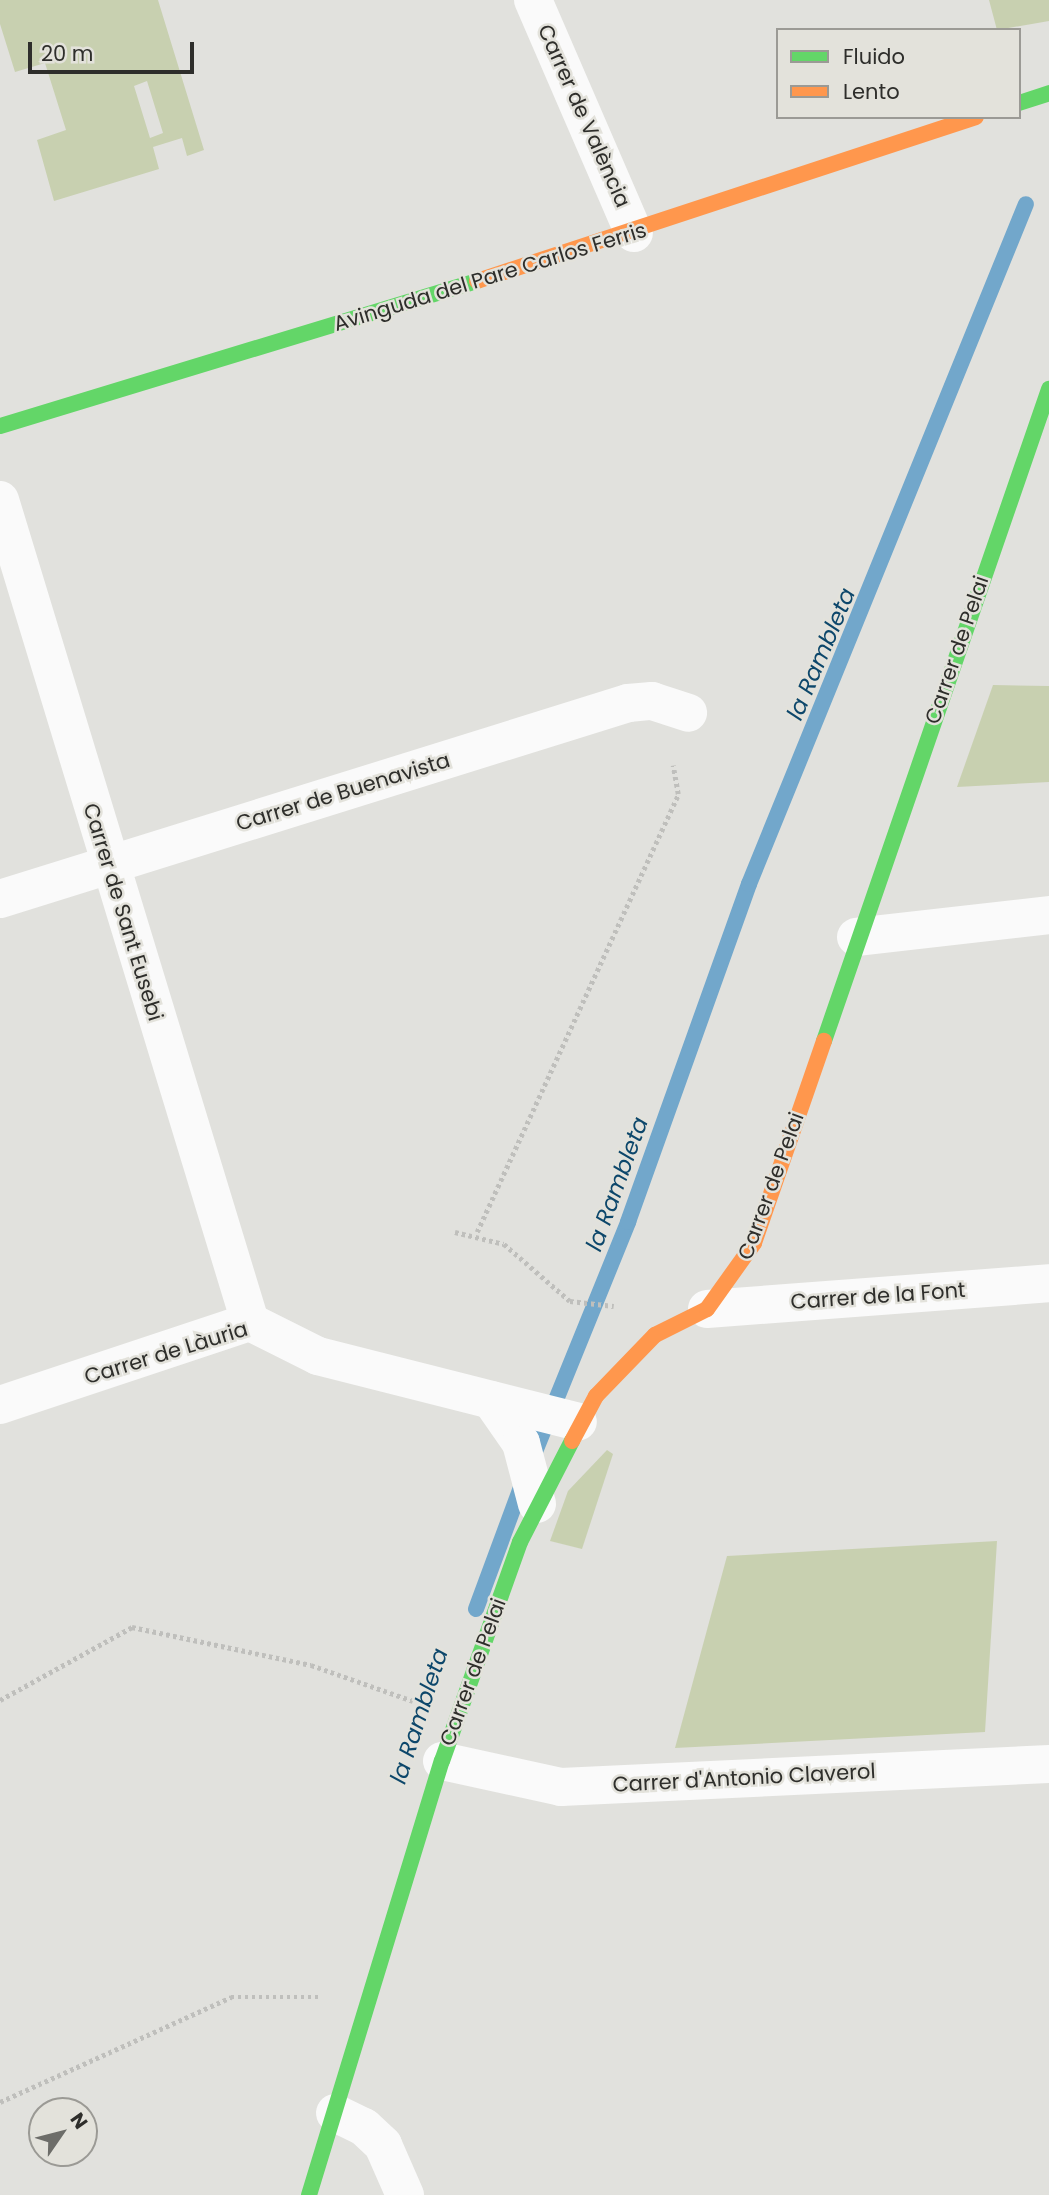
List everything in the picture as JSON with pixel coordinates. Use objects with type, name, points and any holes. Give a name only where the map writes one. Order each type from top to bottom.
[{"type":"street","name":"Carrer de València","points":[[533,0],[634,233]]},
{"type":"street","points":[[1021,102],[1049,93]]},
{"type":"street","name":"Avinguda del Pare Carlos Ferris","points":[[0,426],[634,233],[970,119]]},
{"type":"street","name":"Carrer de Pelai","points":[[309,2195],[372,1997],[442,1761],[537,1504],[578,1422],[655,1335],[708,1309],[754,1243],[856,937],[1049,389]]},
{"type":"street","name":"Carrer de Sant Eusebi","points":[[0,500],[107,866],[250,1322]]},
{"type":"street","name":"Carrer de Buenavista","points":[[0,899],[628,703],[652,701],[688,713]]},
{"type":"street","points":[[856,937],[1049,915]]},
{"type":"street","name":"Carrer de la Font","points":[[708,1309],[1049,1283]]},
{"type":"street","name":"Carrer de Làuria","points":[[0,1405],[250,1322],[318,1356],[578,1422]]},
{"type":"street","points":[[491,1401],[521,1443],[537,1504]]},
{"type":"street","name":"Carrer d'Antonio Claverol","points":[[442,1761],[561,1787],[1049,1764]]},
{"type":"street","points":[[335,2113],[364,2127],[383,2145],[405,2195]]},
{"type":"path","points":[[477,1233],[678,794],[673,765]]},
{"type":"path","points":[[455,1232],[477,1233],[504,1244],[570,1301],[594,1309],[619,1305]]},
{"type":"path","points":[[0,1700],[132,1628],[311,1665],[457,1717]]},
{"type":"path","points":[[0,2102],[231,1997],[372,1997]]},
{"type":"green space","points":[[0,0],[158,0],[204,150],[187,156],[182,138],[153,147],[159,169],[54,201],[37,140],[66,130],[45,63],[15,72],[0,24]],"holes":[[[147,81],[163,133],[150,138],[134,86]]]},
{"type":"green space","points":[[989,0],[1049,0],[1049,21],[996,28]]},
{"type":"green space","points":[[993,685],[1049,686],[1049,782],[957,787]]},
{"type":"green space","points":[[607,1450],[613,1454],[582,1549],[550,1541],[568,1491]]},
{"type":"green space","points":[[997,1541],[985,1732],[675,1748],[727,1556]]},
{"type":"waterway","name":"la Rambleta","points":[[532,1459],[628,1222],[749,884],[1026,204]]},
{"type":"waterway","name":"la Rambleta","points":[[476,1609],[524,1479]]},
{"type":"traffic: fast","points":[[1021,102],[1049,93]]},
{"type":"traffic: fast","points":[[0,426],[477,281]]},
{"type":"traffic: fast","points":[[824,1041],[1049,389]]},
{"type":"traffic: fast","points":[[309,2195],[442,1761],[520,1542],[572,1441]]},
{"type":"traffic: slow","points":[[477,281],[970,119]]},
{"type":"traffic: slow","points":[[572,1441],[596,1396],[655,1335],[707,1309],[754,1243],[824,1041]]}]
